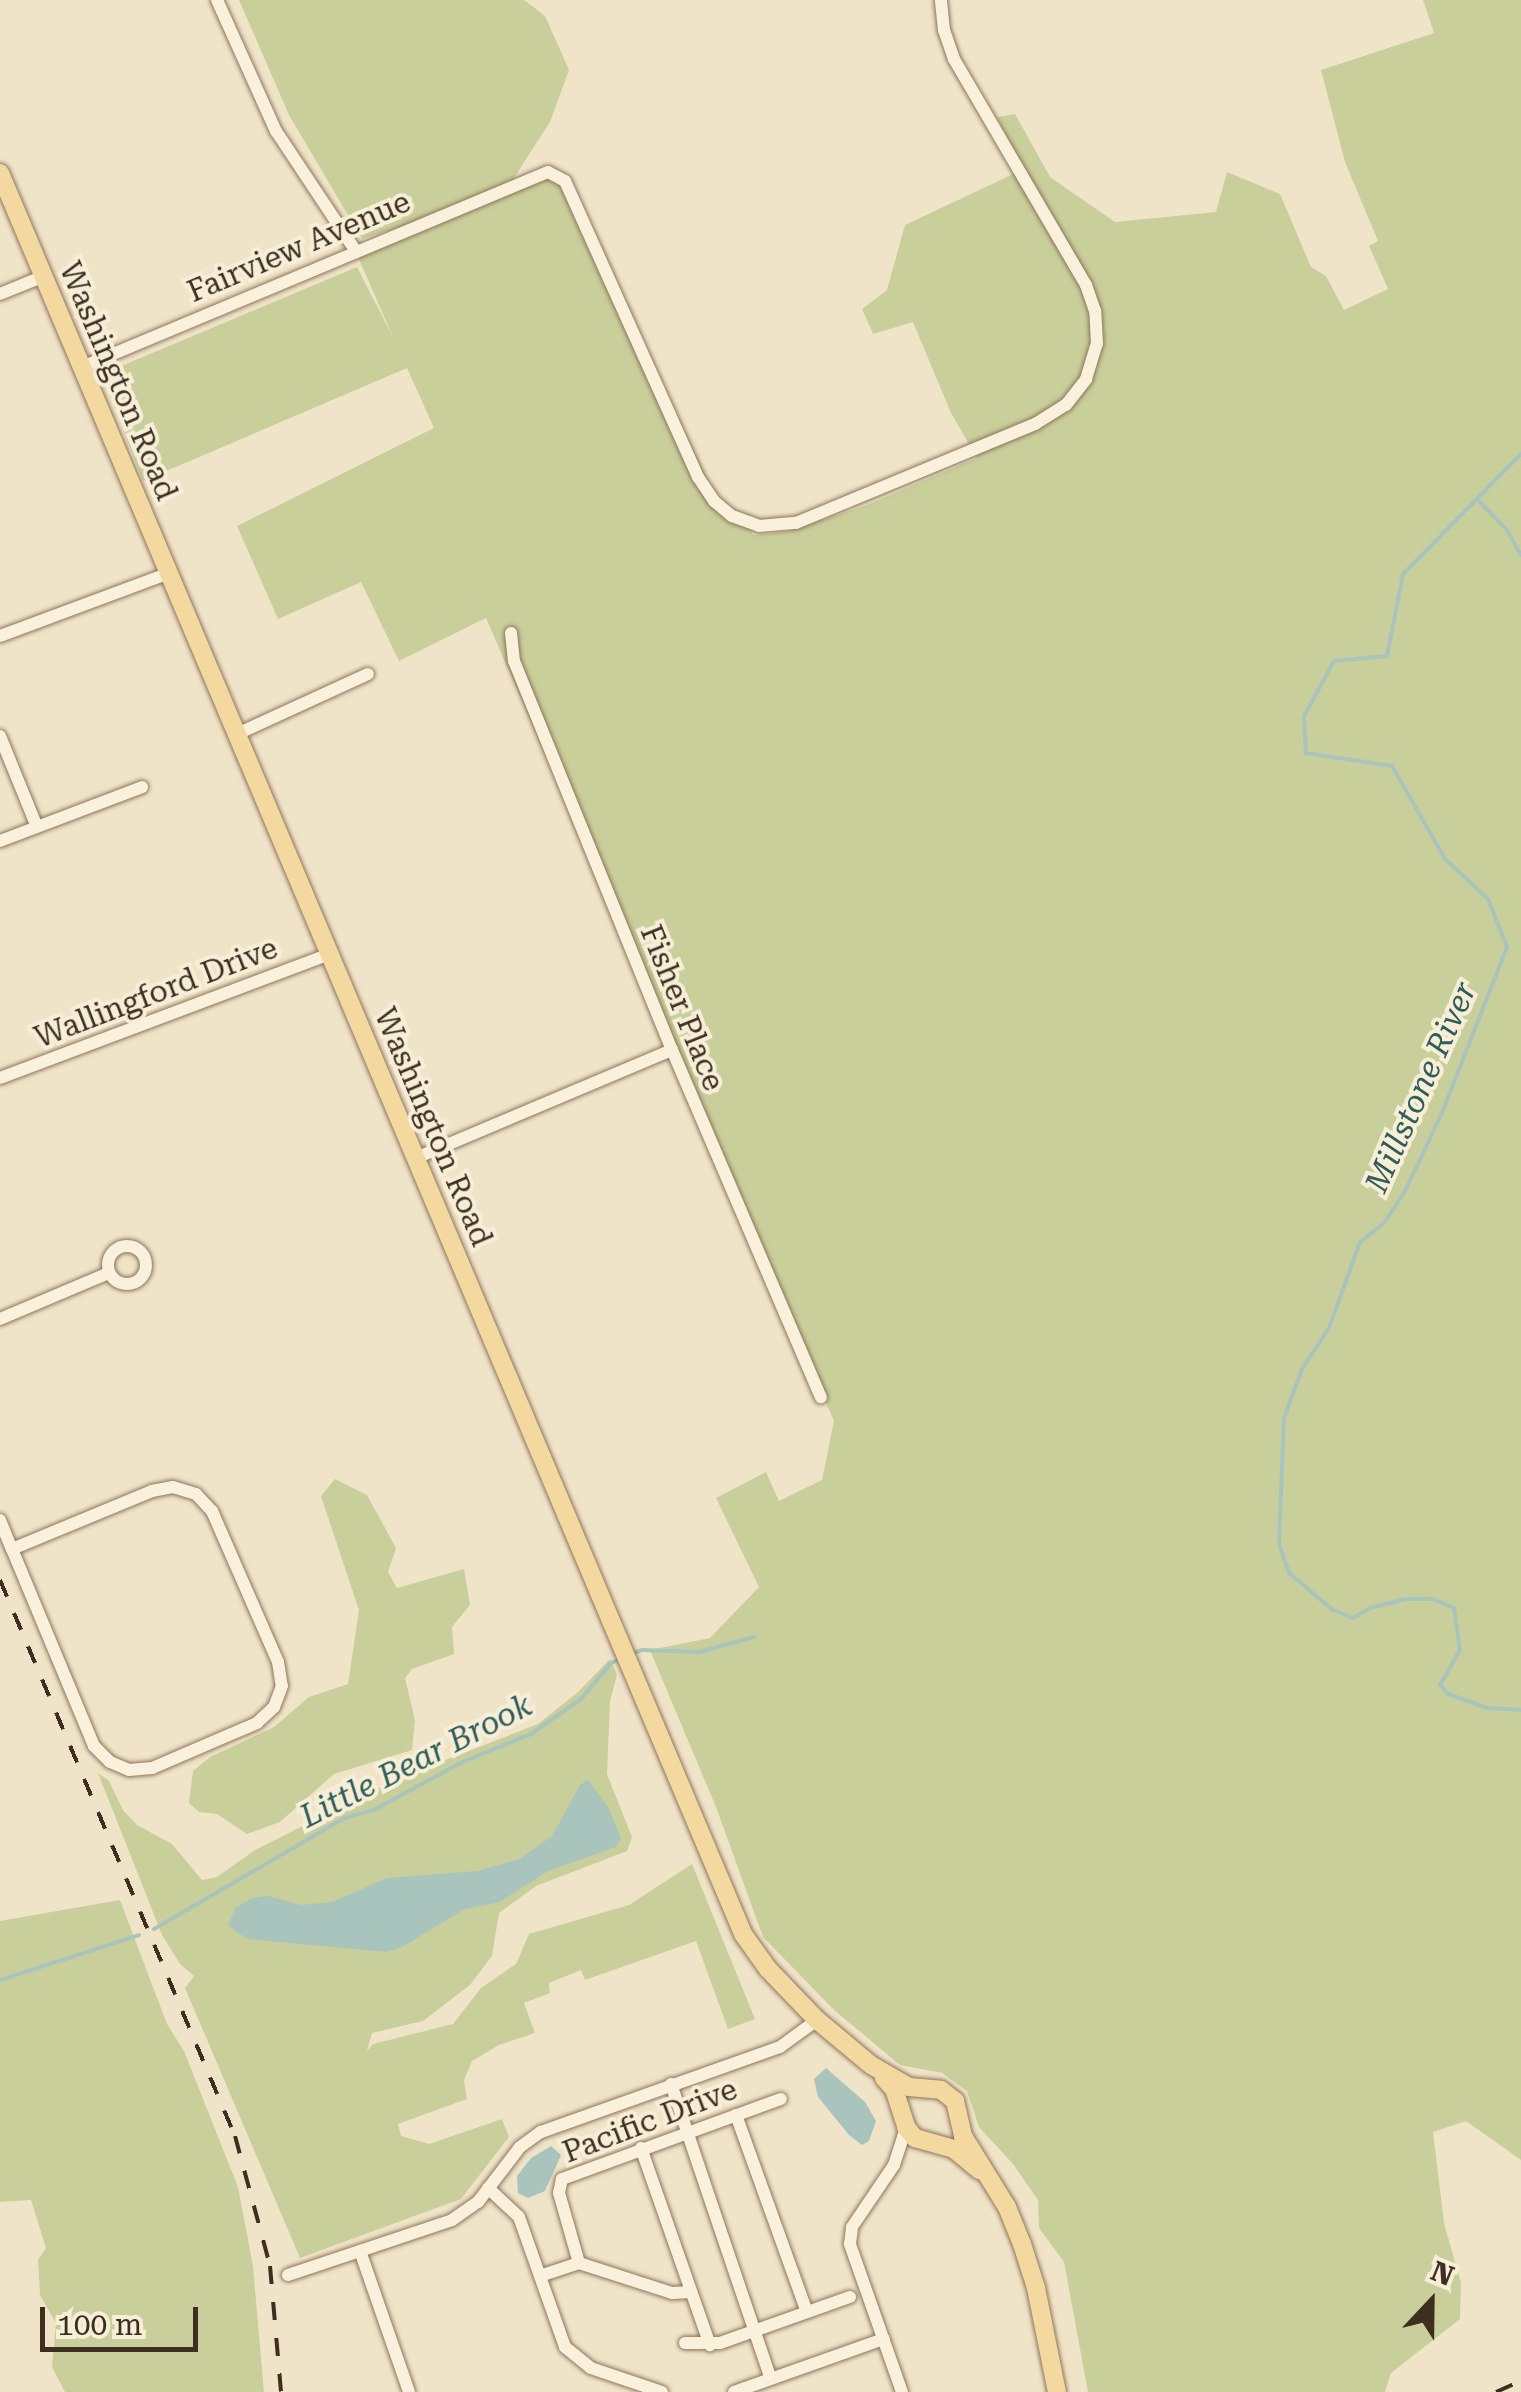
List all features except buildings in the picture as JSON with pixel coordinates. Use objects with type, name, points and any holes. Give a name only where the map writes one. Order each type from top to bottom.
[{"type":"main road","name":"Washington Road","points":[[0,173],[743,1934],[768,1969],[817,2020],[894,2088],[905,2122],[915,2138],[963,2155],[994,2184]]},
{"type":"main road","name":"Washington Road","points":[[872,2065],[909,2087],[949,2094],[959,2109],[958,2124]]},
{"type":"main road","points":[[905,2122],[909,2100],[924,2089]]},
{"type":"main road","points":[[934,2143],[958,2124],[1007,2206],[1036,2288],[1057,2392]]},
{"type":"street","points":[[217,0],[269,119],[355,250]]},
{"type":"street","name":"Fairview Avenue","points":[[82,367],[535,174],[552,172],[565,181],[698,477],[714,501],[732,516],[759,526],[796,523],[1035,424],[1066,405],[1086,379],[1096,344],[1095,311],[1086,285],[954,58],[944,30],[942,0]]},
{"type":"street","points":[[0,294],[44,276]]},
{"type":"street","points":[[0,636],[169,572]]},
{"type":"street","name":"Fisher Place","points":[[511,633],[514,661],[672,1050],[820,1397]]},
{"type":"street","points":[[237,734],[368,674]]},
{"type":"street","points":[[0,736],[38,827]]},
{"type":"street","points":[[0,841],[142,787]]},
{"type":"street","name":"Wallingford Drive","points":[[0,1078],[330,954]]},
{"type":"street","points":[[416,1158],[672,1050]]},
{"type":"street","points":[[0,1319],[109,1273]]},
{"type":"street","points":[[0,1520],[12,1549],[94,1746],[110,1762],[128,1770],[152,1768],[257,1722],[274,1707],[282,1686],[278,1662],[212,1511],[196,1494],[173,1487],[152,1491],[12,1549]]},
{"type":"street","points":[[288,2275],[452,2220],[466,2212],[520,2147],[540,2132],[780,2047],[817,2020]]},
{"type":"street","points":[[671,2084],[772,2379]]},
{"type":"street","name":"Pacific Drive","points":[[579,2263],[559,2185],[570,2172],[781,2099]]},
{"type":"street","points":[[736,2115],[807,2312]]},
{"type":"street","points":[[902,2392],[850,2244],[852,2227],[894,2164],[905,2122]]},
{"type":"street","points":[[894,2164],[934,2143]]},
{"type":"street","points":[[641,2148],[710,2345]]},
{"type":"street","points":[[488,2188],[519,2217],[565,2348],[576,2359],[662,2392]]},
{"type":"street","points":[[360,2250],[410,2392]]},
{"type":"street","points":[[540,2276],[579,2263],[672,2293],[691,2292]]},
{"type":"street","points":[[685,2343],[710,2345],[850,2297]]},
{"type":"street","points":[[734,2392],[884,2340]]},
{"type":"green space","points":[[239,0],[524,0],[545,16],[569,70],[550,122],[510,184],[535,174],[562,177],[722,509],[748,523],[753,535],[785,532],[862,507],[977,458],[951,413],[913,322],[873,334],[862,309],[887,290],[905,225],[1024,169],[997,117],[1015,114],[1050,177],[1115,222],[1216,212],[1227,172],[1280,194],[1311,267],[1326,276],[1344,310],[1388,289],[1369,246],[1378,241],[1345,162],[1321,70],[1434,33],[1423,0],[1521,0],[1521,2160],[1466,2121],[1433,2132],[1444,2223],[1461,2283],[1460,2319],[1391,2373],[1385,2392],[1088,2392],[1064,2262],[1039,2228],[1038,2200],[1013,2164],[979,2127],[967,2091],[942,2073],[900,2065],[834,2010],[763,1937],[716,1807],[650,1650],[710,1638],[759,1587],[716,1498],[766,1472],[779,1501],[822,1480],[834,1421],[486,618],[399,661],[361,582],[278,619],[237,526],[434,428],[407,368],[143,481],[102,374],[357,267],[393,337],[355,250],[425,219],[362,239],[289,115]]},
{"type":"green space","points":[[335,1479],[367,1495],[396,1548],[388,1572],[397,1588],[464,1569],[470,1605],[452,1627],[454,1654],[412,1669],[405,1678],[415,1720],[412,1750],[334,1774],[280,1822],[247,1834],[217,1814],[199,1812],[189,1803],[193,1771],[210,1757],[274,1727],[309,1697],[348,1684],[359,1610],[321,1496]]},
{"type":"green space","points":[[610,1659],[617,1675],[610,1701],[607,1774],[632,1837],[627,1851],[536,1886],[499,1913],[492,1956],[470,1985],[423,2021],[372,2033],[367,2051],[373,2044],[453,2024],[481,1988],[516,1964],[529,1934],[629,1905],[692,1864],[755,2019],[728,2029],[696,1941],[585,1980],[581,1970],[549,1983],[550,1993],[524,2003],[535,2033],[499,2045],[472,2061],[464,2080],[467,2099],[398,2124],[401,2136],[429,2144],[502,2119],[509,2137],[461,2199],[300,2258],[185,1988],[194,1976],[180,1964],[162,1935],[98,1773],[109,1781],[123,1810],[137,1825],[172,1844],[202,1880],[217,1877],[255,1850],[394,1780],[538,1724],[577,1693]]},
{"type":"green space","points":[[120,1900],[167,2024],[184,2051],[238,2187],[253,2266],[264,2392],[65,2392],[52,2367],[56,2323],[40,2295],[38,2260],[46,2248],[31,2200],[0,2202],[0,1921]]},
{"type":"water","points":[[588,1780],[608,1807],[621,1838],[616,1847],[548,1871],[500,1902],[465,1909],[402,1947],[387,1952],[247,1939],[228,1926],[235,1908],[252,1898],[268,1896],[301,1905],[332,1902],[387,1878],[477,1871],[519,1859],[552,1836],[580,1785]]},
{"type":"water","points":[[826,2068],[865,2102],[876,2121],[869,2141],[862,2145],[818,2097],[814,2079]]},
{"type":"water","points":[[551,2146],[561,2155],[545,2191],[528,2198],[518,2193],[517,2176],[531,2158]]},
{"type":"waterway","name":"Millstone River","points":[[1521,454],[1403,574],[1387,656],[1334,661],[1304,716],[1306,753],[1392,766],[1445,859],[1488,899],[1507,947],[1441,1115],[1405,1191],[1385,1222],[1360,1242],[1329,1328],[1302,1369],[1284,1418],[1279,1544],[1289,1573],[1333,1610],[1353,1618],[1370,1608],[1406,1599],[1433,1599],[1454,1608],[1460,1650],[1440,1685],[1448,1694],[1487,1708],[1521,1710]]},
{"type":"waterway","points":[[1478,500],[1507,530],[1521,555]]},
{"type":"waterway","name":"Little Bear Brook","points":[[631,1654],[642,1650],[699,1652],[754,1637]]},
{"type":"waterway","name":"Little Bear Brook","points":[[154,1929],[345,1818],[376,1809],[460,1763],[531,1734],[581,1699],[611,1663],[623,1658]]},
{"type":"waterway","name":"Little Bear Brook","points":[[0,1980],[139,1935]]},
{"type":"railway","points":[[0,1580],[235,2136],[270,2266],[281,2392]]},
{"type":"railway","points":[[1496,2392],[1521,2381]]}]
